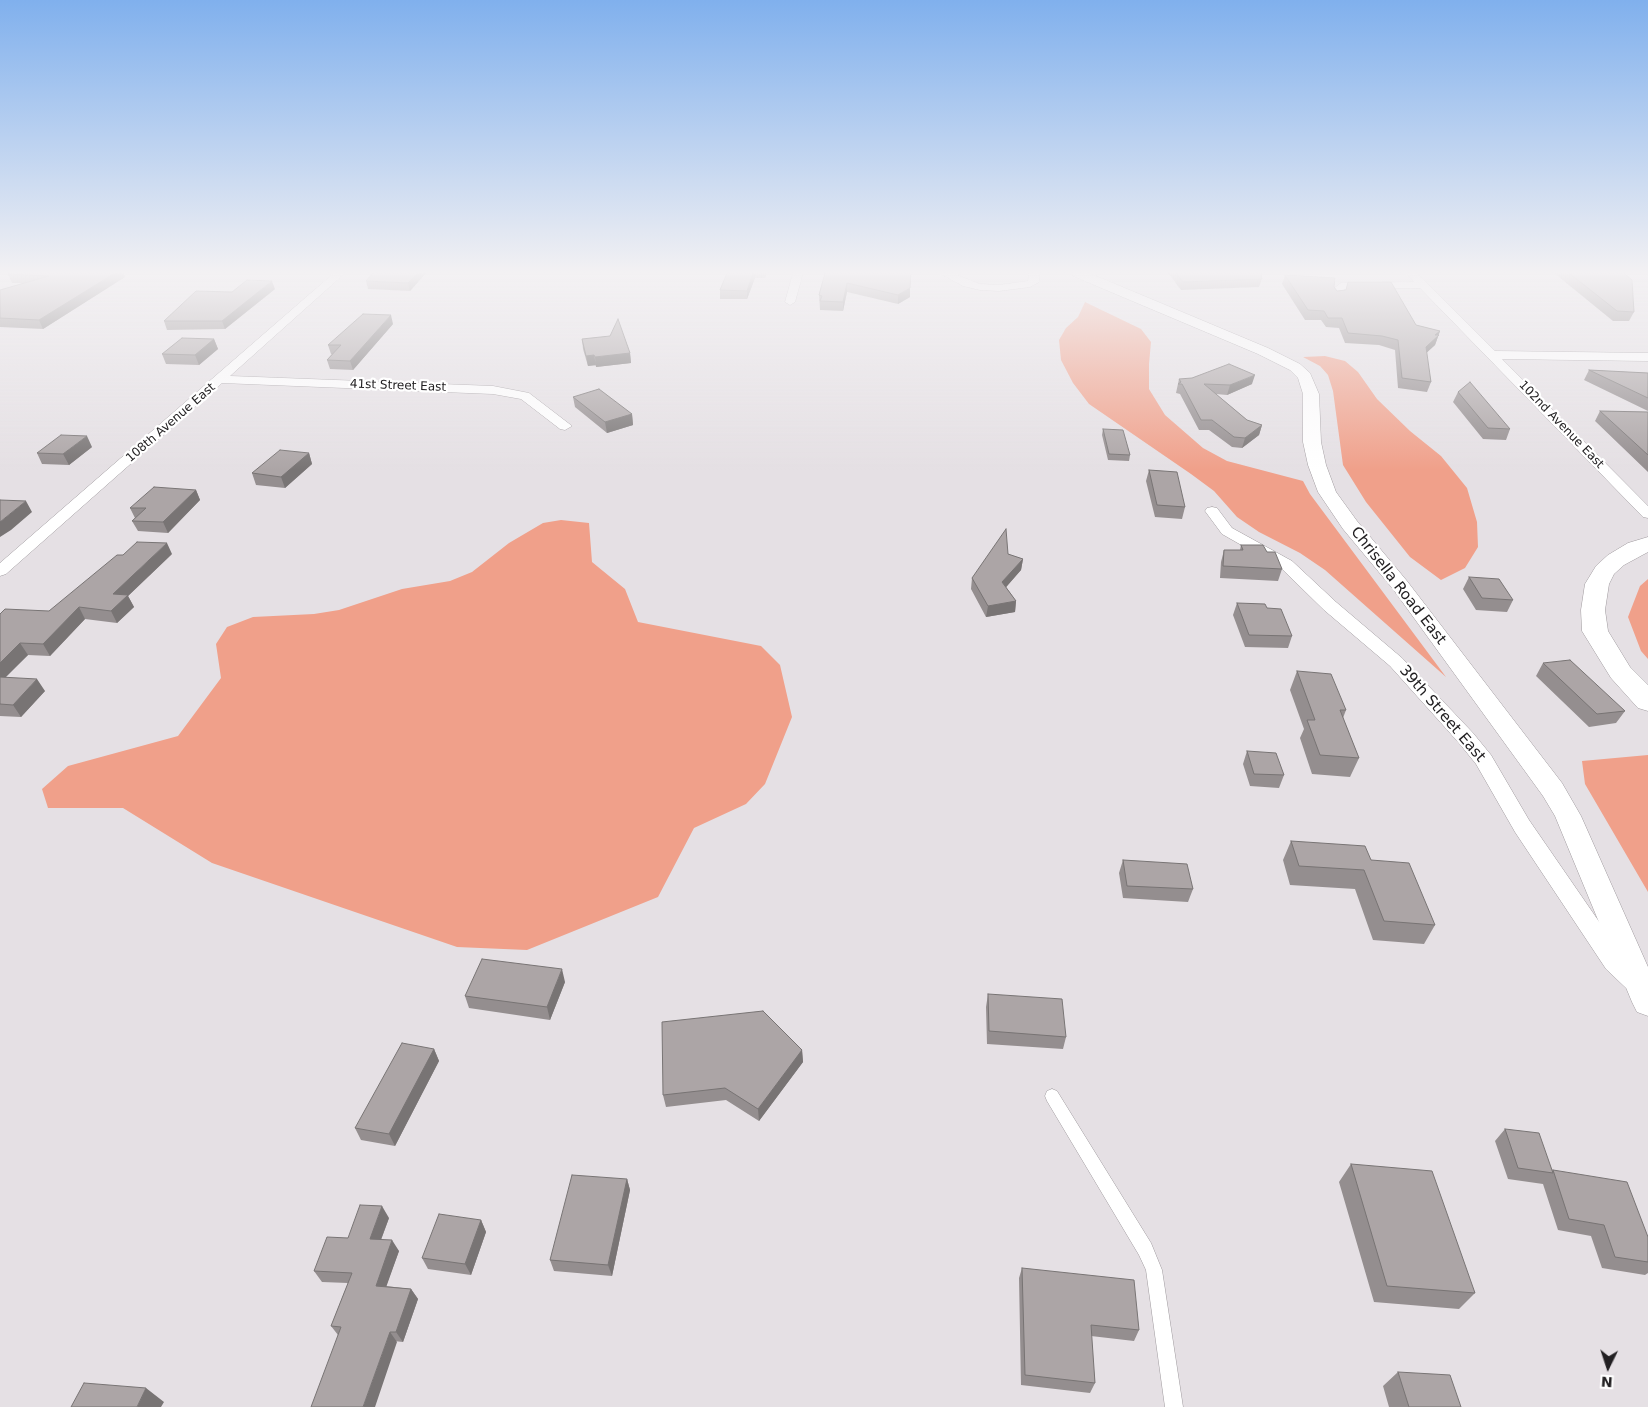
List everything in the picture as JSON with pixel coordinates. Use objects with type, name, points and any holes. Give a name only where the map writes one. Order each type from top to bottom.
[{"type":"main road","points":[[1648,544],[1636,548],[1616,560],[1604,571],[1597,584],[1593,610],[1595,631],[1620,672],[1648,702]]},
{"type":"street","name":"108th Avenue East","points":[[0,571],[266,339]]},
{"type":"street","name":"Chrisella Road East","points":[[1234,339],[1295,367],[1308,380],[1311,394],[1312,442],[1326,492],[1350,525],[1412,600],[1553,790],[1568,816],[1644,994]]},
{"type":"street","name":"102nd Avenue East","points":[[1477,339],[1648,514]]},
{"type":"street","points":[[1493,354],[1648,357]]},
{"type":"street","name":"41st Street East","points":[[220,379],[493,390],[525,396],[565,426]]},
{"type":"street","name":"39th Street East","points":[[1212,511],[1227,531],[1286,564],[1330,606],[1376,644],[1396,662],[1466,738],[1484,760],[1522,826],[1614,962],[1644,994]]},
{"type":"lane","points":[[1052,1096],[1145,1248],[1154,1270],[1174,1407]]},
{"type":"shaded area","points":[[1148,339],[1151,342],[1149,389],[1165,415],[1203,448],[1227,461],[1303,481],[1310,494],[1446,677],[1325,570],[1300,553],[1259,532],[1237,517],[1214,491],[1089,404],[1073,383],[1061,360],[1059,340]]},
{"type":"shaded area","points":[[1325,356],[1345,361],[1358,372],[1377,399],[1410,431],[1441,456],[1467,488],[1477,522],[1478,547],[1465,568],[1441,580],[1410,557],[1366,502],[1343,465],[1333,391],[1328,375],[1320,366],[1303,357]]},
{"type":"shaded area","points":[[561,520],[589,523],[592,562],[625,589],[638,622],[761,646],[780,665],[792,717],[765,784],[746,804],[694,828],[658,897],[527,950],[457,947],[212,863],[123,808],[48,808],[42,789],[68,766],[178,736],[221,678],[216,644],[227,627],[253,617],[314,614],[339,610],[402,589],[450,581],[472,572],[509,543],[543,523]]},
{"type":"shaded area","points":[[1648,579],[1648,659],[1641,651],[1628,617],[1640,586]]},
{"type":"shaded area","points":[[1648,755],[1648,892],[1585,784],[1582,761]]},
{"type":"building","points":[[181,339],[214,339],[195,355],[162,354]]},
{"type":"building","points":[[335,339],[370,339],[350,361],[327,360],[341,345],[328,345]]},
{"type":"building","points":[[582,339],[625,339],[630,353],[595,357],[594,355],[586,356]]},
{"type":"building","points":[[1393,339],[1435,339],[1426,347],[1431,382],[1402,378],[1398,340]]},
{"type":"building","points":[[1229,364],[1255,375],[1230,385],[1204,384],[1247,420],[1262,425],[1245,438],[1234,437],[1212,420],[1201,420],[1182,384],[1178,384],[1181,382],[1179,379],[1192,378]]},
{"type":"building","points":[[1589,370],[1648,373],[1648,398]]},
{"type":"building","points":[[1470,382],[1510,429],[1488,428],[1458,392]]},
{"type":"building","points":[[599,389],[632,414],[605,422],[573,397]]},
{"type":"building","points":[[1600,411],[1648,412],[1648,455]]},
{"type":"building","points":[[1103,429],[1123,430],[1130,455],[1109,454]]},
{"type":"building","points":[[61,435],[87,436],[63,454],[37,453]]},
{"type":"building","points":[[280,450],[309,453],[281,477],[252,473]]},
{"type":"building","points":[[1149,470],[1177,472],[1185,507],[1157,505]]},
{"type":"building","points":[[154,487],[196,490],[163,522],[132,521],[146,508],[130,508]]},
{"type":"building","points":[[0,500],[26,501],[0,522]]},
{"type":"building","points":[[1006,529],[1008,554],[1023,559],[1002,582],[1016,601],[988,606],[972,578]]},
{"type":"building","points":[[137,542],[167,543],[113,594],[128,595],[111,611],[79,607],[43,644],[20,643],[0,663],[0,614],[5,609],[49,611],[117,555],[123,555]]},
{"type":"building","points":[[1241,545],[1263,545],[1267,552],[1275,552],[1282,569],[1223,566],[1224,550],[1243,550]]},
{"type":"building","points":[[1469,577],[1499,579],[1513,600],[1482,598]]},
{"type":"building","points":[[1237,603],[1265,604],[1267,608],[1281,609],[1292,636],[1249,635]]},
{"type":"building","points":[[1570,660],[1625,711],[1597,714],[1543,663]]},
{"type":"building","points":[[1297,671],[1331,674],[1346,710],[1340,710],[1359,758],[1320,755],[1307,720],[1315,720]]},
{"type":"building","points":[[0,677],[37,679],[13,705],[0,704]]},
{"type":"building","points":[[1247,751],[1276,753],[1284,775],[1254,774]]},
{"type":"building","points":[[1291,841],[1365,846],[1371,860],[1409,863],[1435,925],[1384,921],[1364,870],[1299,866]]},
{"type":"building","points":[[1123,860],[1187,864],[1193,889],[1127,886]]},
{"type":"building","points":[[482,959],[562,969],[547,1007],[465,996]]},
{"type":"building","points":[[988,994],[1062,999],[1066,1037],[989,1031]]},
{"type":"building","points":[[763,1011],[802,1050],[758,1109],[725,1088],[663,1095],[662,1022]]},
{"type":"building","points":[[402,1043],[434,1049],[389,1134],[355,1128]]},
{"type":"building","points":[[1505,1129],[1539,1133],[1553,1173],[1518,1168]]},
{"type":"building","points":[[1351,1164],[1432,1171],[1475,1293],[1387,1286]]},
{"type":"building","points":[[1553,1170],[1627,1182],[1648,1237],[1648,1262],[1615,1257],[1604,1225],[1569,1219]]},
{"type":"building","points":[[572,1175],[627,1179],[608,1265],[550,1260]]},
{"type":"building","points":[[360,1205],[382,1206],[370,1239],[392,1240],[376,1286],[411,1289],[396,1332],[390,1332],[363,1407],[311,1407],[341,1327],[331,1326],[352,1273],[314,1271],[327,1237],[348,1238]]},
{"type":"building","points":[[439,1214],[481,1220],[465,1264],[422,1258]]},
{"type":"building","points":[[1022,1268],[1134,1280],[1139,1330],[1091,1325],[1095,1383],[1025,1375]]},
{"type":"building","points":[[1398,1372],[1450,1375],[1461,1407],[1409,1407]]},
{"type":"building","points":[[84,1383],[146,1388],[137,1407],[71,1407]]}]
